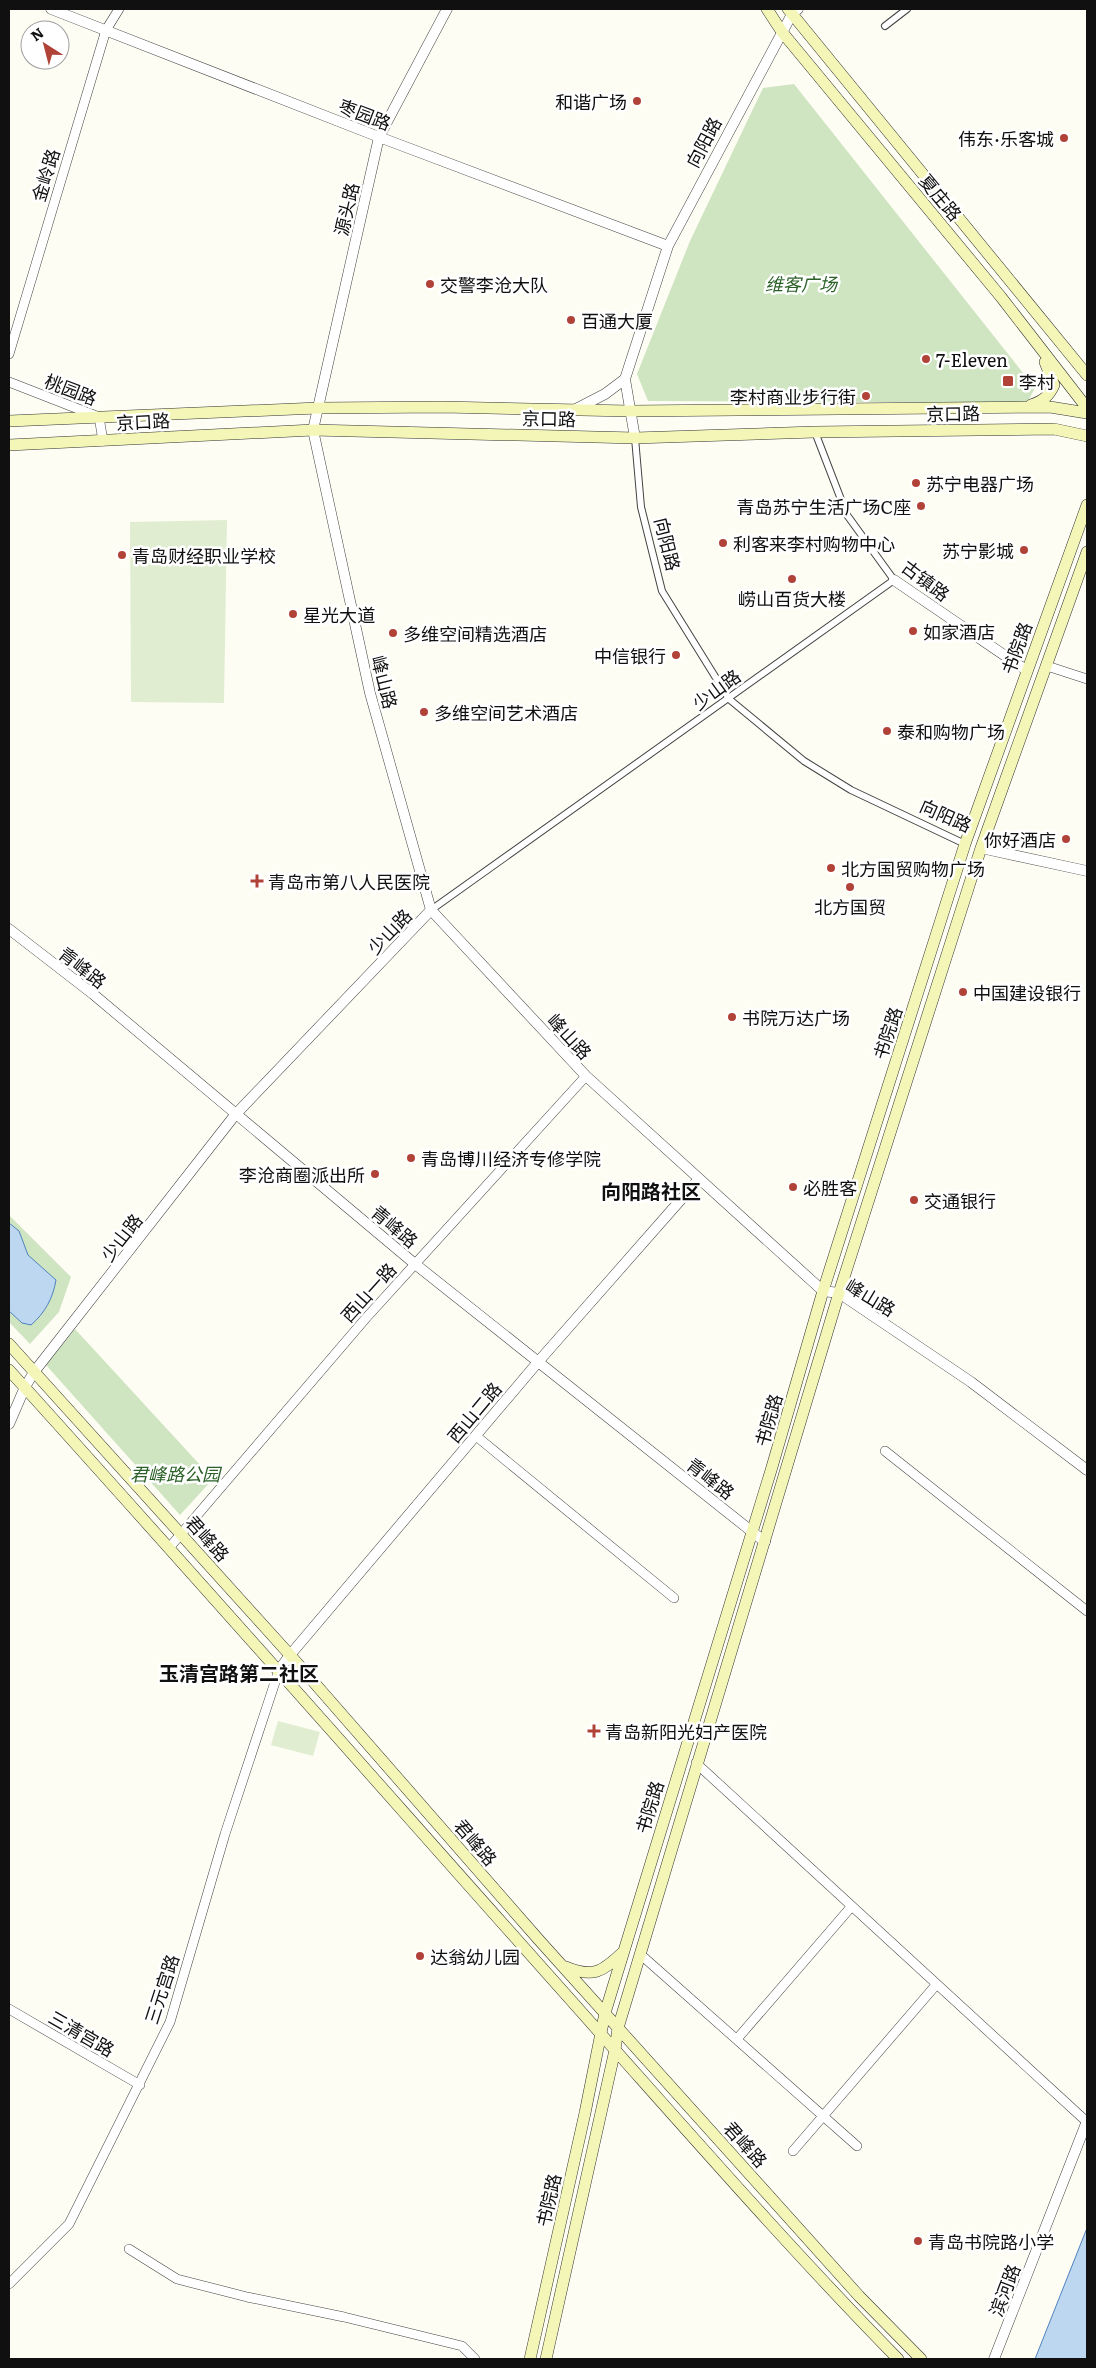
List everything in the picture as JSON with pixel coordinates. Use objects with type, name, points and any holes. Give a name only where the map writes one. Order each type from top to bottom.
[{"type":"main road","name":"夏庄路","points":[[766,9],[782,32],[1039,346],[1087,408]]},
{"type":"main road","name":"夏庄路","points":[[793,11],[1087,375]]},
{"type":"main road","points":[[1027,407],[1042,401],[1050,393],[1054,385],[1039,346]]},
{"type":"main road","name":"京口路","points":[[9,421],[318,408],[443,407],[630,411],[1050,407],[1087,413]]},
{"type":"main road","name":"京口路","points":[[9,445],[313,430],[635,438],[815,432],[1054,429],[1087,436]]},
{"type":"main road","name":"书院路","points":[[530,2359],[605,2013],[823,1291],[965,844],[1026,670],[1087,505]]},
{"type":"main road","name":"书院路","points":[[546,2359],[615,2050],[618,2028],[696,1763],[765,1542],[839,1293],[981,848],[1087,552]]},
{"type":"main road","name":"向阳路","points":[[965,844],[981,848]]},
{"type":"main road","name":"君峰路","points":[[9,1344],[290,1655],[562,1966],[859,2296],[921,2359]]},
{"type":"main road","name":"君峰路","points":[[9,1370],[279,1670],[615,2050],[847,2307],[898,2359]]},
{"type":"main road","points":[[562,1966],[578,1972],[594,1973],[608,1966],[624,1952]]},
{"type":"street","name":"枣园路","points":[[51,9],[379,137],[668,246]]},
{"type":"street","name":"金岭路","points":[[9,354],[106,30],[119,9]]},
{"type":"street","name":"源头路","points":[[313,430],[379,137],[447,9]]},
{"type":"street","points":[[885,26],[907,9]]},
{"type":"street","name":"向阳路","points":[[793,11],[668,246],[625,379],[635,438],[641,507],[662,591],[730,699],[804,762],[850,790],[965,844]]},
{"type":"street","points":[[574,410],[604,394],[625,379]]},
{"type":"street","name":"桃园路","points":[[9,382],[99,417],[103,441]]},
{"type":"street","name":"峰山路","points":[[313,430],[370,693],[431,910],[586,1076],[823,1291],[839,1293],[971,1382],[1087,1470]]},
{"type":"street","name":"古镇路","points":[[815,432],[847,515],[894,580],[1026,670]]},
{"type":"street","name":"少山路","points":[[9,1424],[25,1387],[34,1372],[235,1115],[431,910],[730,699],[894,580]]},
{"type":"street","points":[[1047,666],[1087,679]]},
{"type":"street","name":"向阳路","points":[[981,848],[1087,871]]},
{"type":"street","name":"青峰路","points":[[9,929],[92,994],[416,1264],[765,1542]]},
{"type":"street","name":"西山一路","points":[[169,1548],[416,1264],[586,1076]]},
{"type":"street","name":"西山二路","points":[[279,1670],[538,1362],[699,1179]]},
{"type":"street","points":[[476,1436],[674,1598]]},
{"type":"street","points":[[884,1451],[1087,1611]]},
{"type":"street","name":"三元宫路","points":[[9,2284],[69,2224],[170,2022],[225,1834],[279,1670]]},
{"type":"street","points":[[696,1763],[1087,2122]]},
{"type":"street","points":[[736,2039],[851,1907]]},
{"type":"street","points":[[640,1954],[857,2146]]},
{"type":"street","points":[[793,2151],[936,1985]]},
{"type":"street","name":"三清宫路","points":[[9,2009],[140,2085]]},
{"type":"street","name":"滨河路","points":[[994,2359],[1087,2122]]},
{"type":"street","points":[[129,2249],[177,2279],[247,2298],[344,2317],[462,2346],[475,2359]]},
{"type":"green space","name":"维客广场","points":[[794,84],[1035,388],[1027,403],[648,401],[637,374],[690,241],[763,88]]},
{"type":"green space","points":[[227,520],[224,703],[131,702],[130,522]]},
{"type":"green space","points":[[9,1215],[71,1277],[59,1312],[30,1344],[9,1322]]},
{"type":"green space","name":"君峰路公园","points":[[75,1329],[213,1479],[180,1515],[46,1365]]},
{"type":"green space","points":[[278,1721],[320,1732],[313,1756],[271,1745]]},
{"type":"water","points":[[9,1223],[19,1231],[28,1255],[56,1280],[48,1305],[31,1325],[22,1323],[9,1311]]},
{"type":"water","points":[[1087,2228],[1087,2359],[1035,2359]]},
{"type":"place","name":"和谐广场","points":[[637,101]]},
{"type":"place","name":"伟东·乐客城","points":[[1064,138]]},
{"type":"place","name":"交警李沧大队","points":[[430,284]]},
{"type":"place","name":"百通大厦","points":[[571,320]]},
{"type":"place","name":"7-Eleven","points":[[926,359]]},
{"type":"place","name":"李村","points":[[1008,381]]},
{"type":"place","name":"李村商业步行街","points":[[866,396]]},
{"type":"place","name":"苏宁电器广场","points":[[916,483]]},
{"type":"place","name":"青岛苏宁生活广场C座","points":[[921,506]]},
{"type":"place","name":"利客来李村购物中心","points":[[723,543]]},
{"type":"place","name":"苏宁影城","points":[[1024,550]]},
{"type":"place","name":"青岛财经职业学校","points":[[122,555]]},
{"type":"place","name":"崂山百货大楼","points":[[792,579]]},
{"type":"place","name":"星光大道","points":[[293,614]]},
{"type":"place","name":"如家酒店","points":[[913,631]]},
{"type":"place","name":"多维空间精选酒店","points":[[393,633]]},
{"type":"place","name":"中信银行","points":[[676,655]]},
{"type":"place","name":"多维空间艺术酒店","points":[[424,712]]},
{"type":"place","name":"泰和购物广场","points":[[887,731]]},
{"type":"place","name":"你好酒店","points":[[1066,839]]},
{"type":"place","name":"北方国贸购物广场","points":[[831,868]]},
{"type":"place","name":"青岛市第八人民医院","points":[[257,881]]},
{"type":"place","name":"北方国贸","points":[[850,887]]},
{"type":"place","name":"中国建设银行","points":[[963,992]]},
{"type":"place","name":"书院万达广场","points":[[732,1017]]},
{"type":"place","name":"青岛博川经济专修学院","points":[[411,1158]]},
{"type":"place","name":"李沧商圈派出所","points":[[375,1174]]},
{"type":"place","name":"必胜客","points":[[793,1187]]},
{"type":"place","name":"交通银行","points":[[914,1200]]},
{"type":"place","name":"青岛新阳光妇产医院","points":[[594,1731]]},
{"type":"place","name":"达翁幼儿园","points":[[420,1956]]},
{"type":"place","name":"青岛书院路小学","points":[[918,2241]]},
{"type":"district","name":"向阳路社区","points":[[651,1190]]},
{"type":"district","name":"玉清宫路第二社区","points":[[239,1672]]}]
